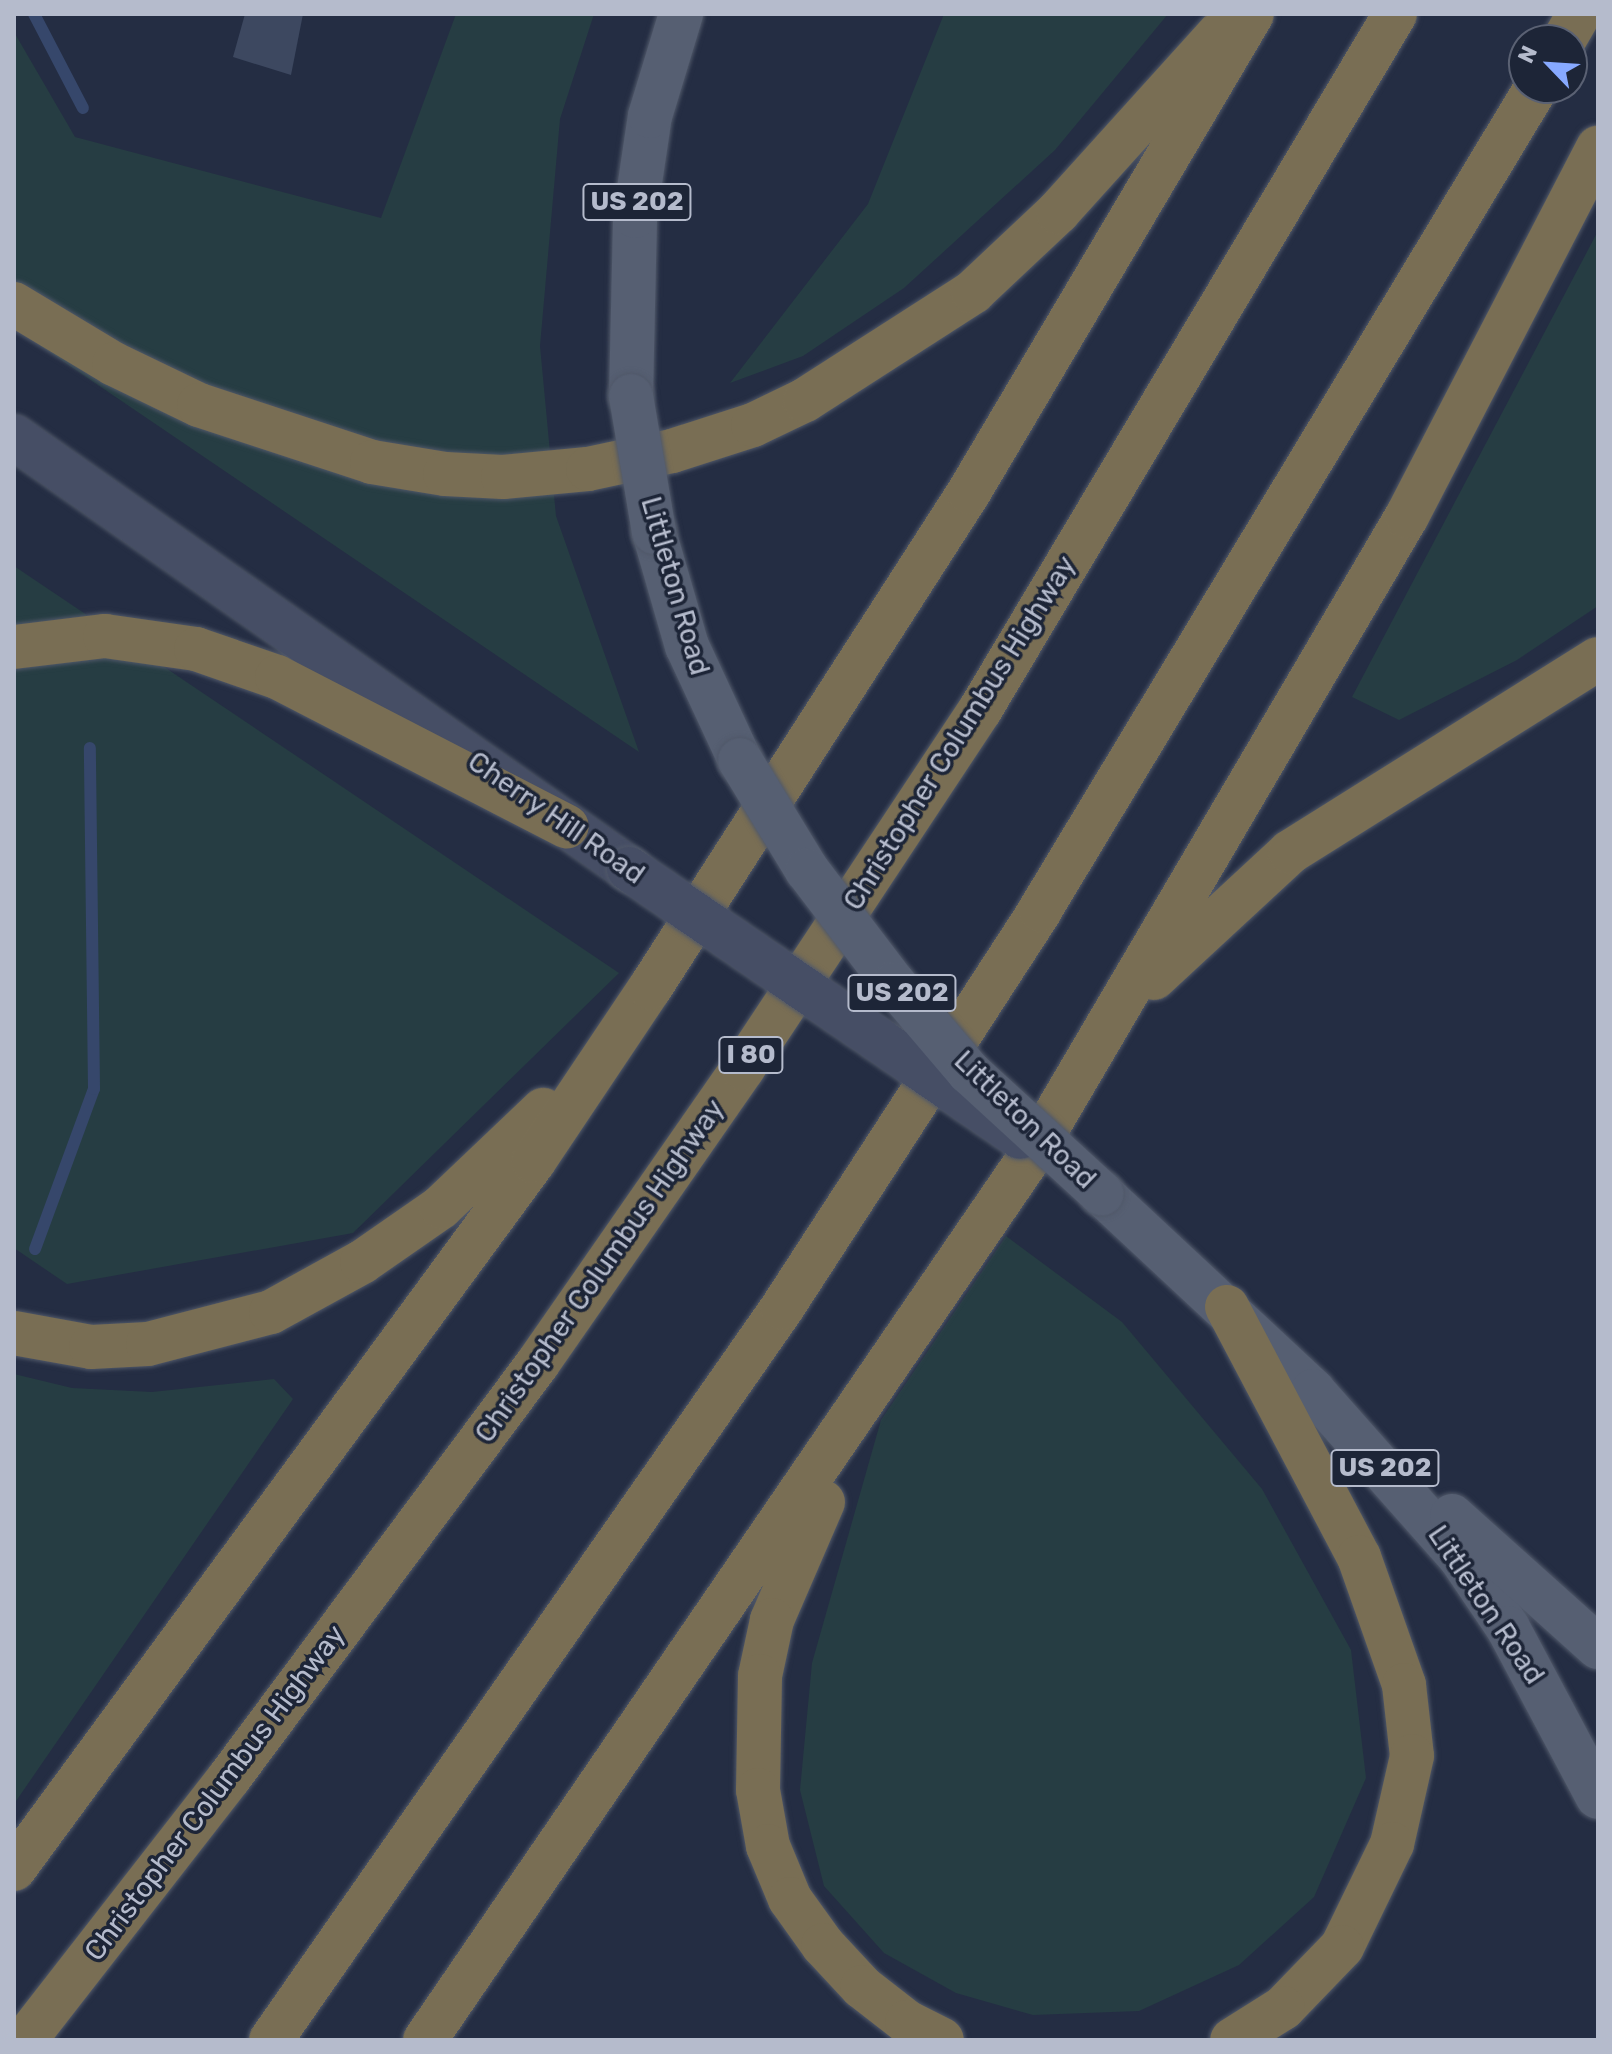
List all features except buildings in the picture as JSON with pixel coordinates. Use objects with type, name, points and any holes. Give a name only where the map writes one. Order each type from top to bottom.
[{"type":"highway","points":[[14,304],[114,364],[199,405],[372,462],[445,474],[503,477],[588,469],[672,451],[753,425],[805,400],[973,292],[1058,212],[1238,14]]},
{"type":"highway","points":[[14,1869],[534,1161],[650,988],[952,518],[1252,14]]},
{"type":"highway","name":"Christopher Columbus Highway","points":[[25,2040],[229,1778],[519,1388],[743,1068],[980,710],[1395,14]]},
{"type":"highway","points":[[271,2040],[782,1308],[1040,910],[1526,104]]},
{"type":"highway","points":[[425,2040],[911,1336],[1035,1149],[1407,516],[1598,148]]},
{"type":"highway","points":[[14,647],[105,636],[196,649],[277,677],[567,827]]},
{"type":"highway","points":[[1110,1022],[1239,895],[1290,852],[1598,659]]},
{"type":"highway","points":[[14,1333],[91,1347],[148,1344],[231,1325],[311,1293],[441,1207],[515,1142],[650,988]]},
{"type":"highway","points":[[1227,1307],[1359,1557],[1404,1685],[1412,1756],[1392,1844],[1342,1947],[1283,2008],[1232,2040]]},
{"type":"highway","points":[[911,1336],[803,1540],[772,1620],[755,1732],[768,1846],[790,1899],[862,1987],[907,2022],[942,2040]]},
{"type":"main road","name":"Littleton Road","points":[[681,14],[650,116],[635,216],[631,396],[654,532],[687,646],[740,760],[807,870],[894,984],[969,1072],[1227,1307],[1313,1391],[1460,1557],[1508,1628],[1598,1797]]},
{"type":"main road","name":"Cherry Hill Road","points":[[14,437],[122,509],[567,827],[1102,1194]]},
{"type":"main road","points":[[1313,1391],[1598,1647]]},
{"type":"green space","points":[[456,14],[594,14],[560,119],[540,346],[556,516],[639,752],[14,328],[14,32],[75,137],[381,218]]},
{"type":"green space","points":[[944,14],[1168,14],[1055,150],[904,288],[803,356],[730,383],[868,204]]},
{"type":"green space","points":[[1598,231],[1598,606],[1517,660],[1399,720],[1352,697]]},
{"type":"green space","points":[[14,566],[619,973],[353,1233],[67,1284],[14,1248]]},
{"type":"green space","points":[[1006,1236],[1122,1322],[1262,1489],[1351,1650],[1366,1778],[1314,1897],[1239,1965],[1139,2011],[1033,2015],[956,1993],[884,1953],[824,1886],[800,1790],[812,1663],[881,1420]]},
{"type":"green space","points":[[14,1374],[72,1388],[152,1392],[274,1379],[293,1399],[14,1804]]},
{"type":"waterway","points":[[34,14],[83,108]]},
{"type":"waterway","points":[[35,1249],[94,1089],[90,748]]}]
